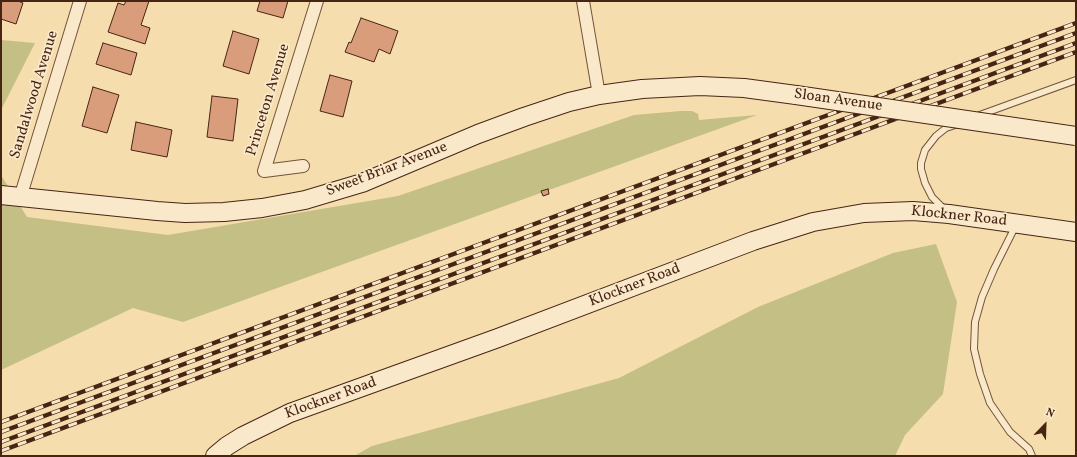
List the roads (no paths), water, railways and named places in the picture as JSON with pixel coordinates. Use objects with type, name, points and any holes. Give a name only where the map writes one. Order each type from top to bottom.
[{"type":"main road","name":"Sloan Avenue","points":[[599,95],[642,89],[700,86],[771,91],[1076,136]]},
{"type":"main road","name":"Sweet Briar Avenue","points":[[1,195],[143,210],[185,212],[231,211],[286,204],[362,183],[478,134],[569,102],[599,95]]},
{"type":"main road","name":"Klockner Road","points":[[215,456],[243,436],[290,413],[498,338],[778,232],[813,222],[864,212],[908,211],[948,214],[1076,232]]},
{"type":"street","name":"Sandalwood Avenue","points":[[20,198],[80,1]]},
{"type":"street","name":"Princeton Avenue","points":[[303,166],[264,171],[317,1]]},
{"type":"street","points":[[583,1],[599,95]]},
{"type":"lane","points":[[948,214],[932,197],[925,183],[921,169],[925,150],[936,136],[946,128],[1076,80]]},
{"type":"lane","points":[[1016,223],[982,297],[975,322],[974,349],[980,374],[990,403],[1010,432],[1029,449],[1032,456]]},
{"type":"railway","points":[[1,422],[1076,23]]},
{"type":"railway","points":[[1,432],[1076,33]]},
{"type":"railway","points":[[1,442],[1076,43]]},
{"type":"railway","points":[[1,451],[1076,52]]}]
